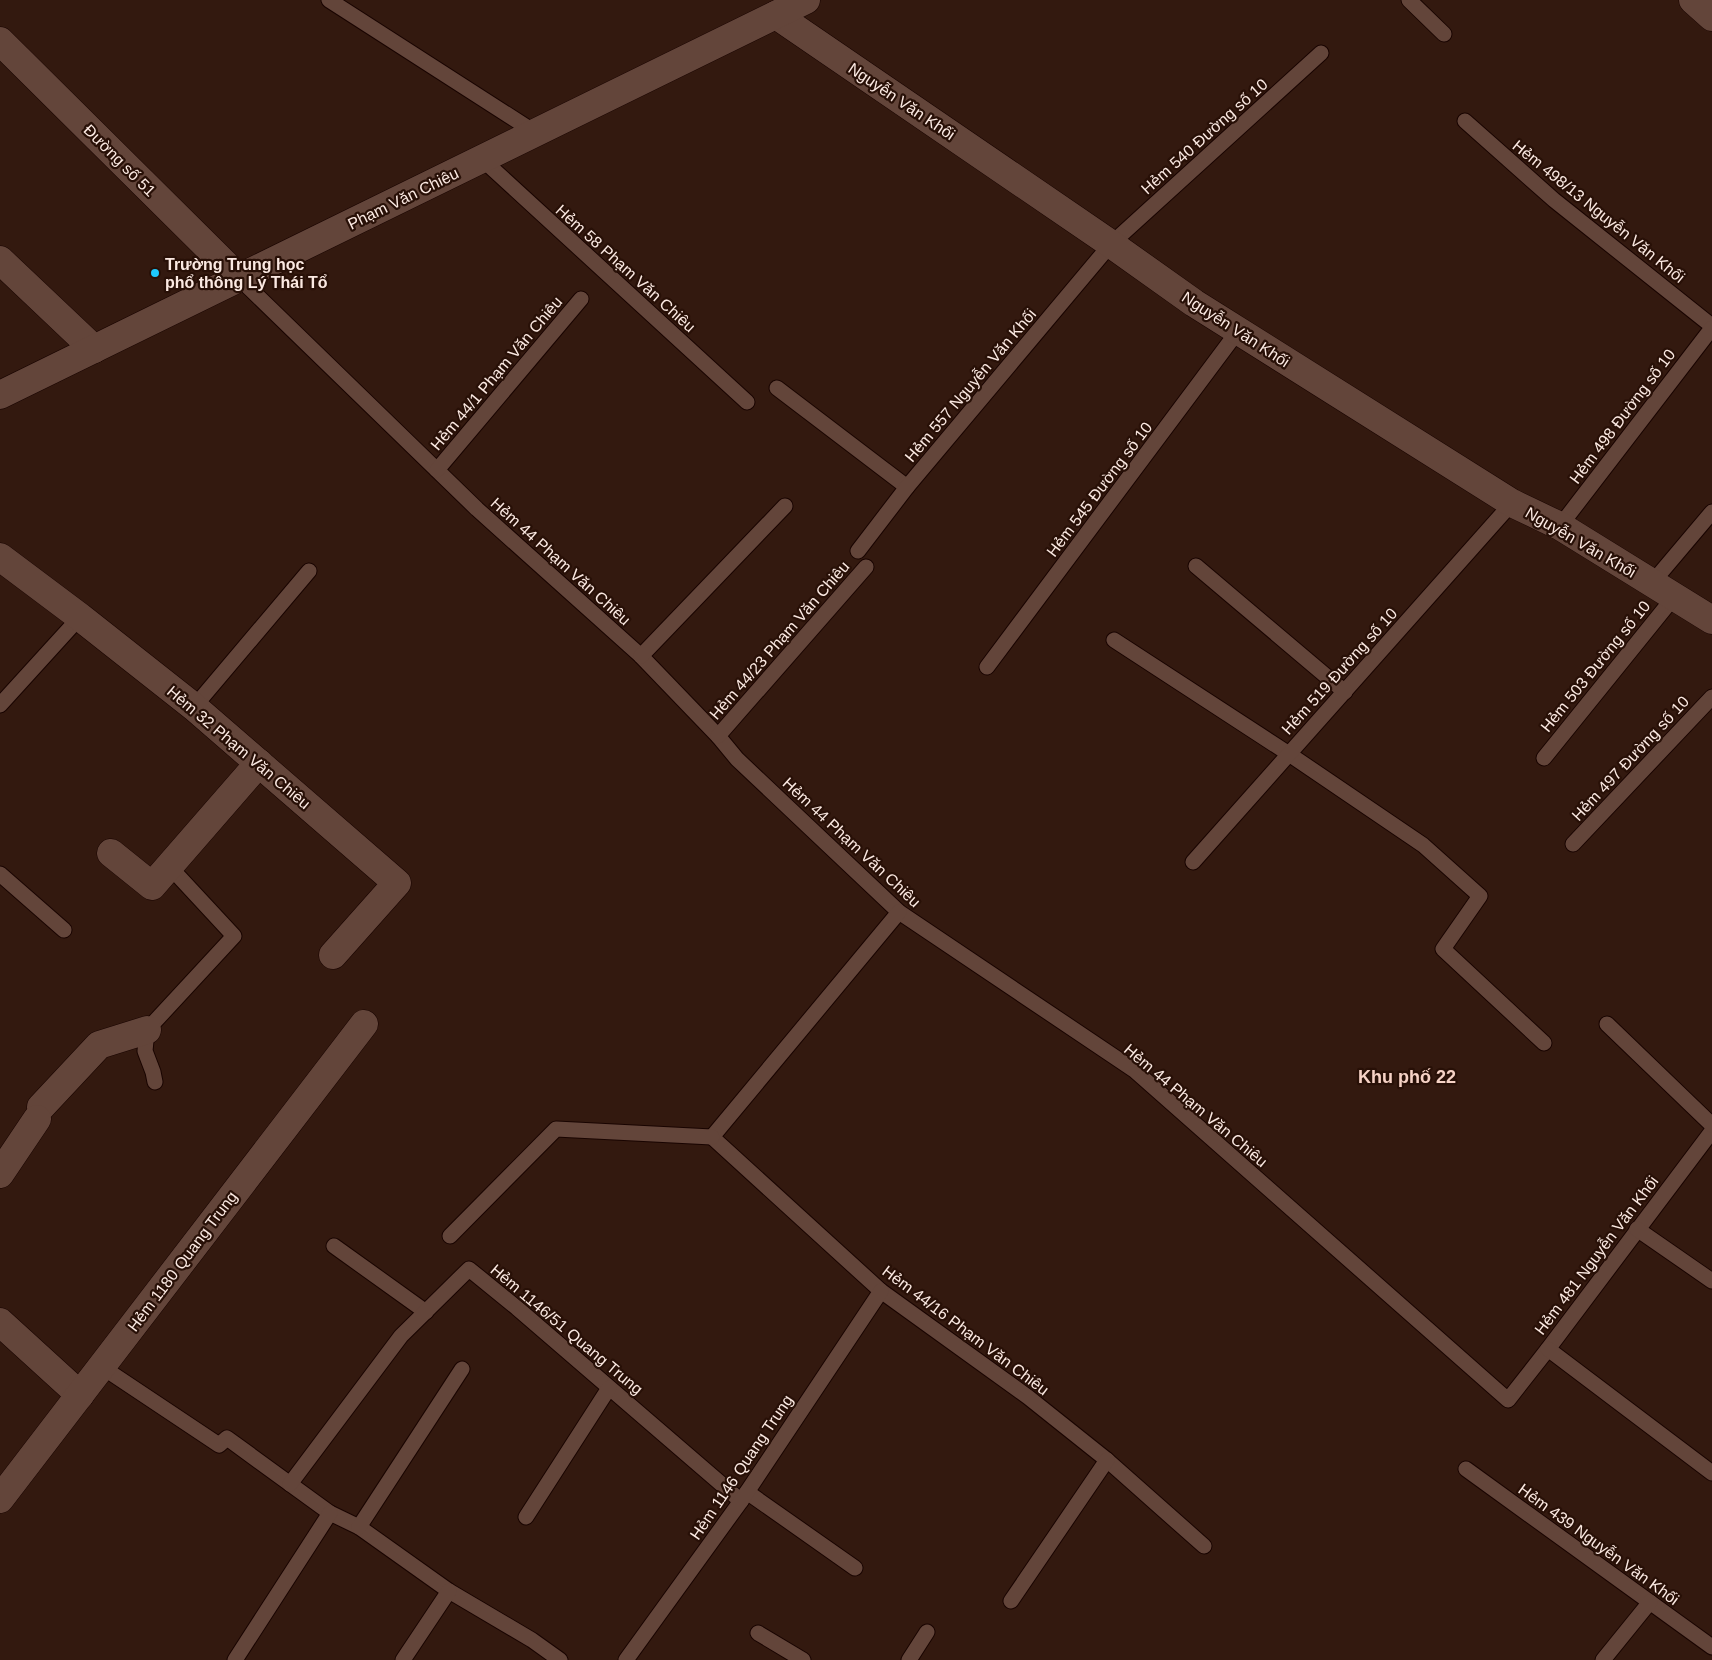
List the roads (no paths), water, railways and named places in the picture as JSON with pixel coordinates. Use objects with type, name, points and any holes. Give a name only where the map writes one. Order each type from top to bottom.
[{"type":"street","name":"Phạm Văn Chiêu","points":[[0,395],[806,0]]},
{"type":"street","points":[[1692,0],[1712,17]]},
{"type":"street","name":"Nguyễn Văn Khối","points":[[776,15],[1194,303],[1512,503],[1560,526],[1712,620]]},
{"type":"street","name":"Đường số 51","points":[[0,41],[239,278]]},
{"type":"street","points":[[0,260],[94,349]]},
{"type":"street","name":"Hẻm 32 Phạm Văn Chiêu","points":[[0,557],[80,617],[194,708],[397,883],[333,955]]},
{"type":"street","points":[[111,853],[152,886],[260,763]]},
{"type":"street","name":"Hẻm 1180 Quang Trung","points":[[0,1499],[364,1024]]},
{"type":"street","points":[[0,1174],[39,1113],[99,1045],[147,1030]]},
{"type":"street","points":[[0,1322],[80,1395]]},
{"type":"lane","points":[[329,0],[536,133]]},
{"type":"lane","points":[[1409,0],[1444,34]]},
{"type":"lane","name":"Hẻm 540 Đường số 10","points":[[1111,244],[1321,53]]},
{"type":"lane","name":"Hẻm 498/13 Nguyễn Văn Khối","points":[[1464,121],[1554,200],[1712,327]]},
{"type":"lane","name":"Hẻm 58 Phạm Văn Chiêu","points":[[482,159],[747,402]]},
{"type":"lane","name":"Hẻm 557 Nguyễn Văn Khối","points":[[858,550],[907,487],[1111,244]]},
{"type":"lane","name":"Hẻm 44 Phạm Văn Chiêu","points":[[239,278],[477,509],[641,656],[718,736],[737,759],[899,912],[1134,1070],[1508,1400]]},
{"type":"lane","name":"Hẻm 44/1 Phạm Văn Chiêu","points":[[437,470],[581,299]]},
{"type":"lane","name":"Hẻm 498 Đường số 10","points":[[1560,526],[1712,327]]},
{"type":"lane","name":"Hẻm 545 Đường số 10","points":[[987,667],[1238,331]]},
{"type":"lane","points":[[777,388],[907,487]]},
{"type":"lane","name":"Hẻm 519 Đường số 10","points":[[1193,862],[1512,503]]},
{"type":"lane","points":[[641,656],[785,506]]},
{"type":"lane","name":"Hẻm 503 Đường số 10","points":[[1544,758],[1663,590],[1712,512]]},
{"type":"lane","points":[[1196,566],[1344,692]]},
{"type":"lane","name":"Hẻm 44/23 Phạm Văn Chiêu","points":[[718,736],[866,568]]},
{"type":"lane","points":[[194,708],[309,571]]},
{"type":"lane","points":[[0,705],[80,617]]},
{"type":"lane","points":[[1114,640],[1289,754],[1423,845],[1480,896],[1443,949],[1544,1043]]},
{"type":"lane","name":"Hẻm 497 Đường số 10","points":[[1573,844],[1712,697]]},
{"type":"lane","points":[[155,1082],[145,1051],[147,1030],[234,936],[170,867]]},
{"type":"lane","points":[[0,874],[64,930]]},
{"type":"lane","points":[[450,1236],[556,1129],[712,1137],[899,912]]},
{"type":"lane","points":[[1607,1024],[1712,1125]]},
{"type":"lane","name":"Hẻm 481 Nguyễn Văn Khối","points":[[1508,1400],[1548,1350],[1712,1131]]},
{"type":"lane","name":"Hẻm 44/16 Phạm Văn Chiêu","points":[[712,1137],[881,1291],[1028,1397],[1107,1460],[1204,1546]]},
{"type":"lane","points":[[1637,1229],[1712,1281]]},
{"type":"lane","points":[[334,1246],[426,1312]]},
{"type":"lane","name":"Hẻm 1146/51 Quang Trung","points":[[290,1484],[401,1336],[469,1269],[610,1388],[744,1497],[855,1568]]},
{"type":"lane","name":"Hẻm 1146 Quang Trung","points":[[626,1660],[744,1497],[881,1291]]},
{"type":"lane","points":[[1548,1350],[1712,1473]]},
{"type":"lane","points":[[102,1367],[219,1446],[227,1438],[330,1513],[359,1527],[449,1591],[532,1640],[560,1660]]},
{"type":"lane","points":[[359,1527],[462,1369]]},
{"type":"lane","points":[[526,1517],[610,1388]]},
{"type":"lane","points":[[1011,1601],[1107,1460]]},
{"type":"lane","name":"Hẻm 439 Nguyễn Văn Khối","points":[[1466,1469],[1712,1647]]},
{"type":"lane","points":[[235,1660],[330,1513]]},
{"type":"lane","points":[[403,1660],[449,1591]]},
{"type":"lane","points":[[1603,1660],[1650,1602]]},
{"type":"lane","points":[[909,1660],[927,1632]]},
{"type":"lane","points":[[758,1633],[803,1660]]},
{"type":"place","name":"Trường Trung học phổ thông Lý Thái Tổ","points":[[155,273]]},
{"type":"district","name":"Khu phố 22","points":[[1407,1077]]}]
